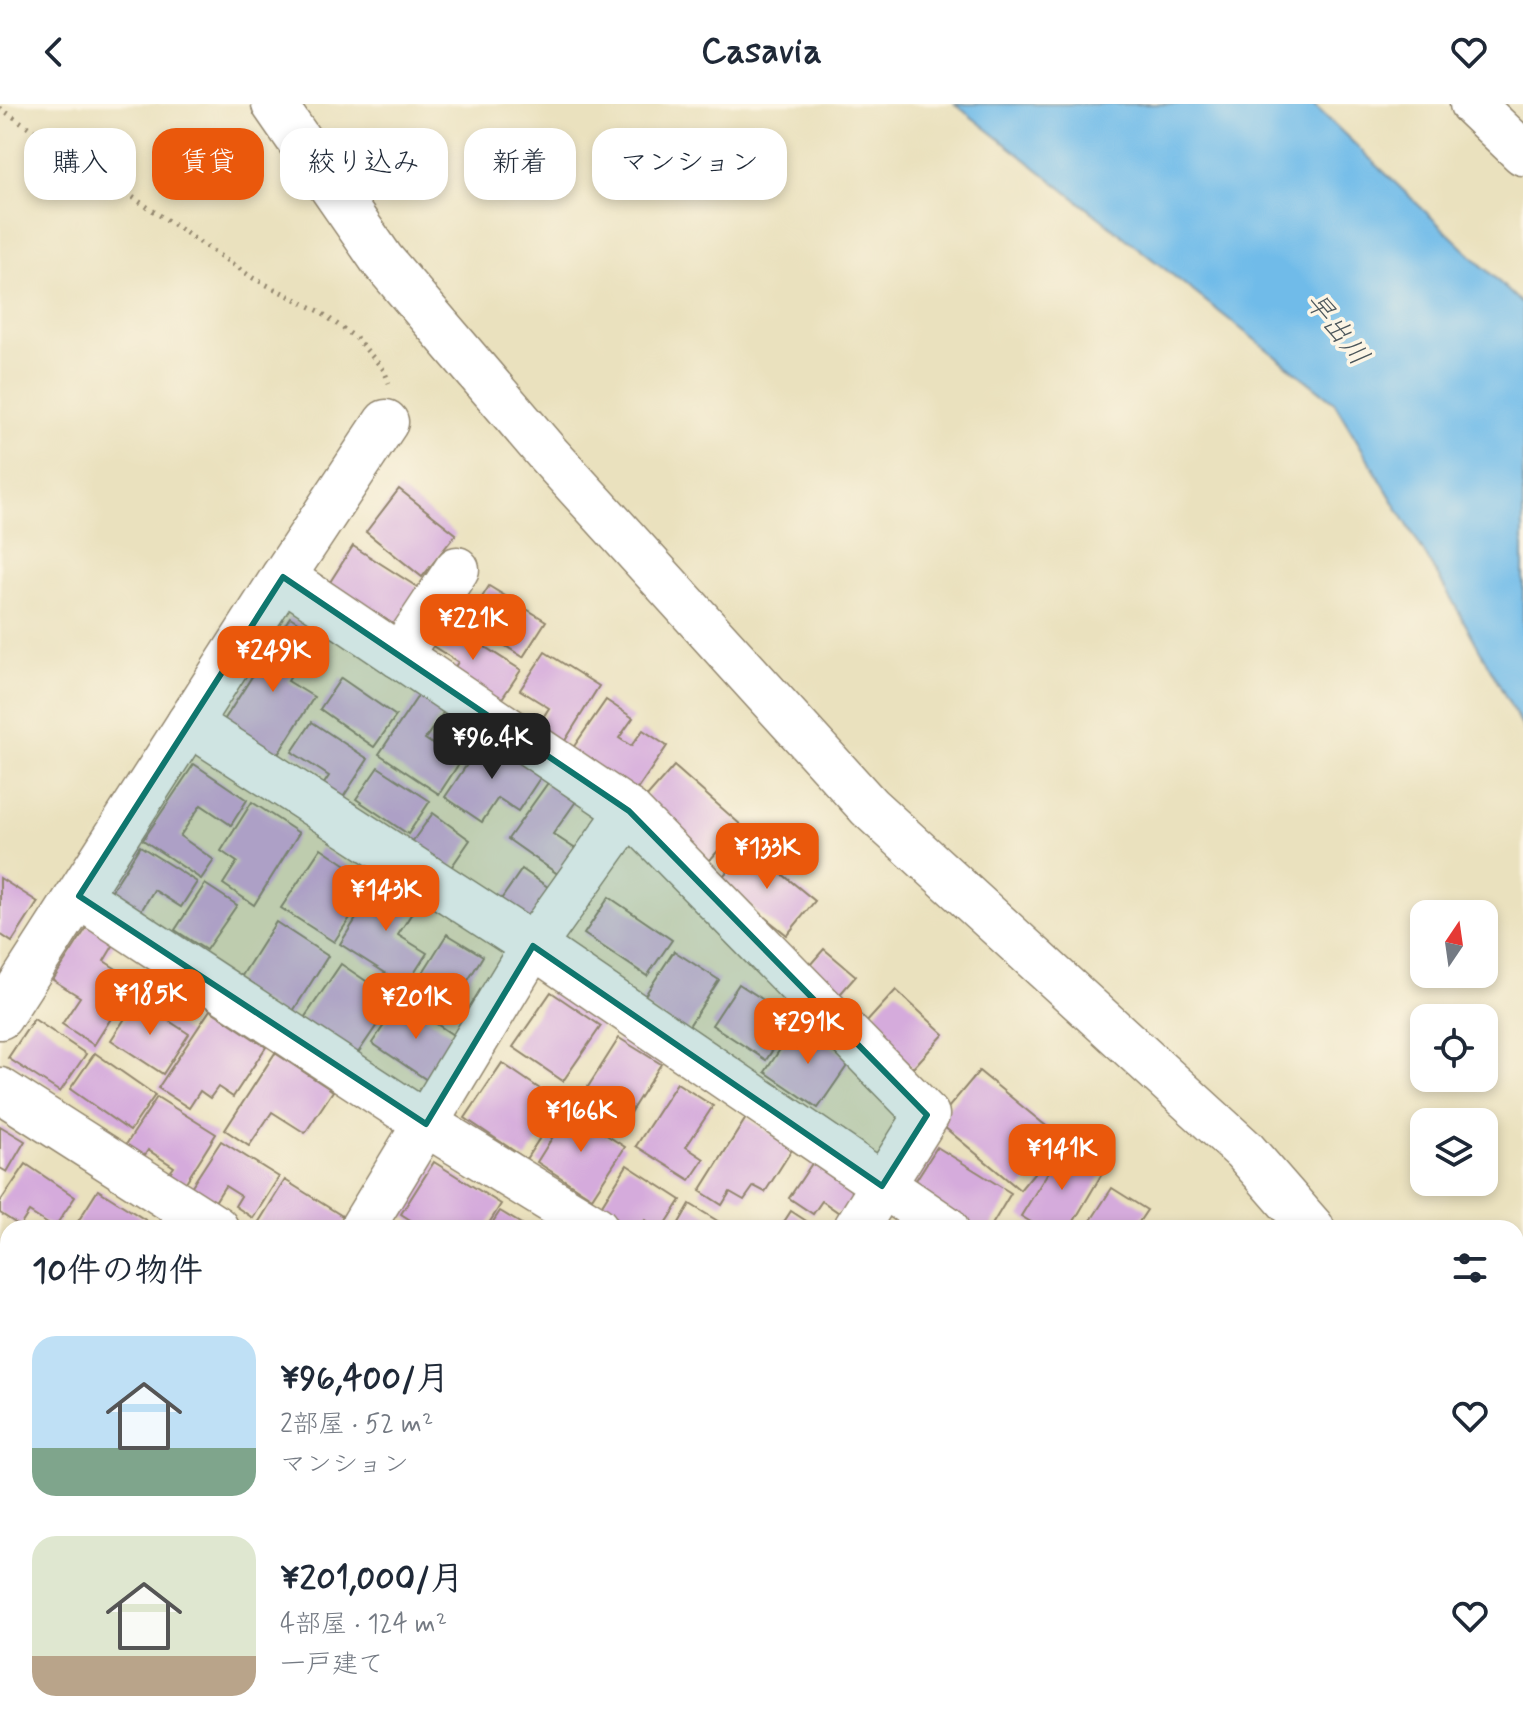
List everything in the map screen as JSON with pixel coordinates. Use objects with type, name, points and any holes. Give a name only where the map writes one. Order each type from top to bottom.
[{"type":"street","points":[[274,104],[382,260],[547,453],[869,807],[1244,1150],[1305,1220]]},
{"type":"street","points":[[1472,104],[1523,153]]},
{"type":"street","points":[[0,1017],[386,422]]},
{"type":"street","points":[[399,656],[457,569]]},
{"type":"street","points":[[283,577],[629,811],[927,1115],[861,1220]]},
{"type":"street","points":[[189,723],[533,946],[934,1220]]},
{"type":"street","points":[[367,1220],[533,946],[629,811]]},
{"type":"street","points":[[79,896],[426,1124],[583,1220]]},
{"type":"street","points":[[0,1090],[203,1220]]},
{"type":"path","points":[[0,108],[253,278],[319,311],[356,338],[384,370],[394,394],[386,422]]},
{"type":"highlighted area","points":[[283,577],[629,811],[927,1115],[882,1186],[533,946],[426,1124],[79,896]]},
{"type":"water","name":"早出川","points":[[955,104],[1313,104],[1523,305],[1523,728],[1451,598],[1334,402]]},
{"type":"building","points":[[399,489],[456,534],[422,577],[366,532]]},
{"type":"building","points":[[353,546],[425,592],[401,629],[355,600],[323,593]]},
{"type":"building","points":[[489,586],[546,621],[523,657],[450,611],[462,592],[479,602]]},
{"type":"building","points":[[290,617],[317,634],[288,681],[314,697],[275,759],[221,725]]},
{"type":"building","points":[[438,617],[521,670],[497,706],[449,676],[458,662],[423,640]]},
{"type":"building","points":[[545,652],[599,686],[561,747],[535,730],[549,708],[520,690]]},
{"type":"building","points":[[341,678],[396,716],[374,747],[320,709]]},
{"type":"building","points":[[422,690],[447,707],[425,739],[460,762],[439,794],[379,754]]},
{"type":"building","points":[[606,700],[633,718],[619,738],[631,746],[643,730],[667,746],[632,797],[568,755]]},
{"type":"building","points":[[312,722],[368,759],[336,808],[316,796],[329,776],[292,752]]},
{"type":"building","points":[[485,738],[542,775],[518,811],[498,798],[482,822],[445,797]]},
{"type":"building","points":[[194,764],[247,800],[231,825],[201,805],[180,836],[214,860],[201,879],[143,840]]},
{"type":"building","points":[[674,766],[741,825],[709,861],[675,831],[638,807]]},
{"type":"building","points":[[378,767],[430,801],[408,834],[356,799]]},
{"type":"building","points":[[550,780],[577,800],[553,834],[580,852],[562,877],[508,839]]},
{"type":"building","points":[[252,802],[299,833],[254,905],[223,884],[237,862],[221,851]]},
{"type":"building","points":[[433,813],[470,840],[450,869],[412,842]]},
{"type":"building","points":[[140,846],[197,882],[181,907],[154,890],[138,916],[107,898]]},
{"type":"building","points":[[748,846],[815,901],[787,935],[719,881]]},
{"type":"building","points":[[321,848],[373,883],[334,942],[281,908]]},
{"type":"building","points":[[522,869],[552,890],[522,935],[491,914]]},
{"type":"building","points":[[0,878],[38,902],[12,942],[0,934]]},
{"type":"building","points":[[382,878],[419,902],[398,935],[427,953],[406,986],[340,944]]},
{"type":"building","points":[[205,884],[237,905],[206,950],[175,930]]},
{"type":"building","points":[[609,897],[672,940],[647,976],[584,934]]},
{"type":"building","points":[[276,922],[328,956],[288,1019],[236,985]]},
{"type":"building","points":[[89,924],[116,941],[104,961],[135,981],[94,1045],[62,1024],[80,997],[53,980]]},
{"type":"building","points":[[447,934],[483,956],[446,1016],[410,993]]},
{"type":"building","points":[[824,949],[856,976],[834,1001],[802,974]]},
{"type":"building","points":[[674,951],[719,980],[685,1032],[640,1003]]},
{"type":"building","points":[[341,964],[394,1000],[351,1063],[298,1027]]},
{"type":"building","points":[[739,984],[793,1019],[766,1060],[712,1025]]},
{"type":"building","points":[[896,990],[944,1034],[913,1068],[865,1024]]},
{"type":"building","points":[[551,992],[601,1026],[563,1081],[513,1047]]},
{"type":"building","points":[[137,1000],[189,1034],[163,1074],[111,1040]]},
{"type":"building","points":[[401,1000],[459,1039],[430,1082],[372,1043]]},
{"type":"building","points":[[210,1010],[266,1047],[233,1097],[218,1087],[210,1098],[200,1091],[189,1108],[158,1088]]},
{"type":"building","points":[[34,1019],[86,1054],[60,1092],[8,1058]]},
{"type":"building","points":[[797,1024],[851,1060],[818,1108],[765,1072]]},
{"type":"building","points":[[619,1038],[661,1064],[628,1116],[586,1090]]},
{"type":"building","points":[[95,1053],[155,1095],[130,1131],[70,1089]]},
{"type":"building","points":[[275,1053],[333,1091],[305,1133],[272,1112],[249,1146],[225,1130]]},
{"type":"building","points":[[502,1063],[562,1104],[526,1159],[465,1118]]},
{"type":"building","points":[[979,1071],[1062,1139],[1020,1190],[937,1121]]},
{"type":"building","points":[[677,1083],[713,1106],[686,1147],[704,1159],[690,1180],[636,1146]]},
{"type":"building","points":[[157,1097],[216,1134],[181,1190],[165,1179],[174,1167],[148,1150],[136,1169],[118,1157]]},
{"type":"building","points":[[569,1111],[625,1147],[592,1198],[537,1162]]},
{"type":"building","points":[[746,1118],[793,1148],[765,1192],[754,1186],[744,1200],[730,1192],[722,1205],[700,1191]]},
{"type":"building","points":[[0,1126],[25,1141],[7,1172],[0,1168]]},
{"type":"building","points":[[221,1141],[279,1177],[253,1218],[235,1206],[241,1196],[225,1186],[208,1213],[184,1198]]},
{"type":"building","points":[[937,1147],[1011,1193],[995,1220],[962,1220],[911,1188]]},
{"type":"building","points":[[1063,1148],[1103,1172],[1075,1220],[1028,1220],[1021,1216]]},
{"type":"building","points":[[815,1159],[863,1191],[845,1217],[822,1201],[813,1214],[789,1198]]},
{"type":"building","points":[[434,1162],[501,1204],[491,1220],[410,1220],[401,1214]]},
{"type":"building","points":[[26,1164],[75,1197],[59,1220],[42,1220],[29,1212],[24,1220],[11,1220],[0,1213],[0,1202]]},
{"type":"building","points":[[627,1165],[681,1200],[668,1220],[608,1220],[597,1213]]},
{"type":"building","points":[[285,1180],[347,1219],[346,1220],[260,1220]]},
{"type":"building","points":[[1112,1188],[1147,1210],[1140,1220],[1091,1220]]},
{"type":"building","points":[[98,1190],[145,1220],[79,1220]]},
{"type":"building","points":[[690,1204],[716,1220],[681,1220]]},
{"type":"building","points":[[500,1211],[515,1220],[494,1220]]},
{"type":"building","points":[[791,1211],[805,1220],[785,1220]]}]
